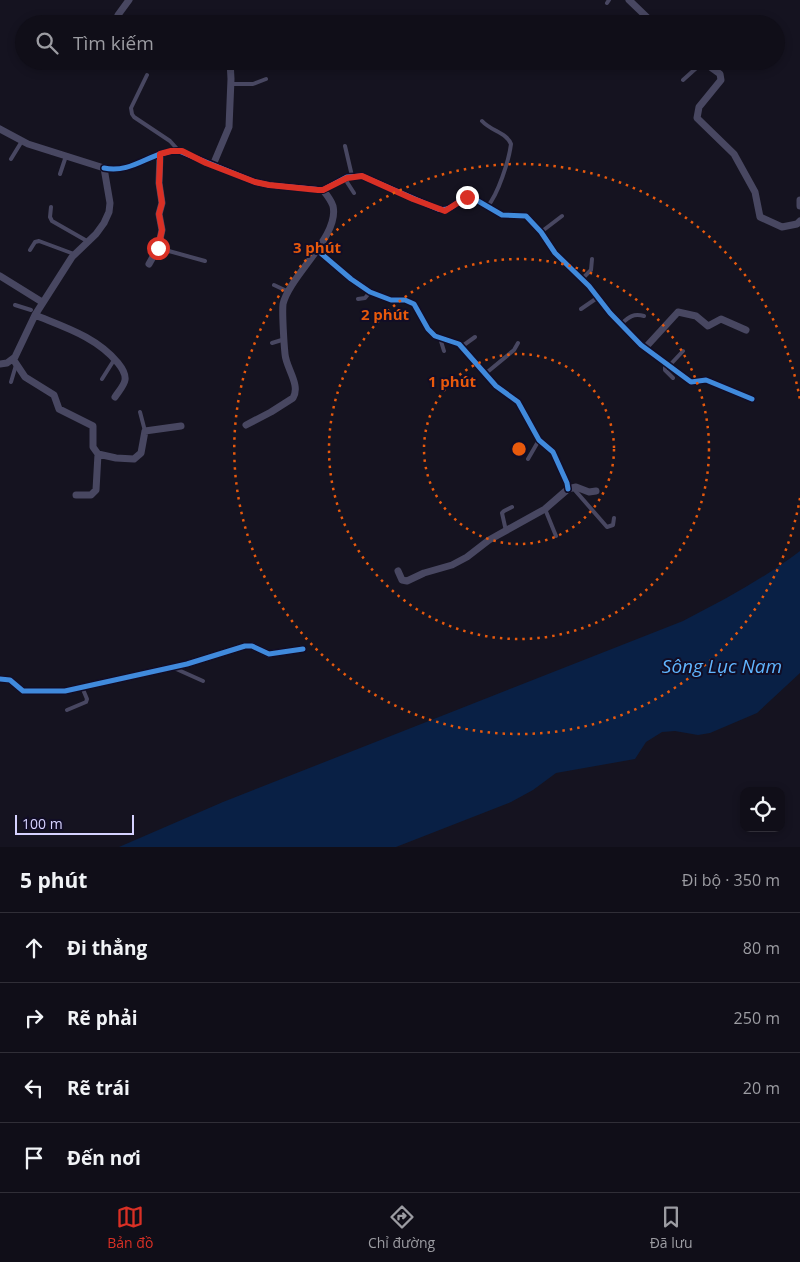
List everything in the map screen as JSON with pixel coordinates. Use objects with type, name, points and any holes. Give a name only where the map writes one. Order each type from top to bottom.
[{"type":"street","points":[[118,15],[129,0]]},
{"type":"street","points":[[629,0],[645,15]]},
{"type":"street","points":[[213,165],[229,128],[230,70]]},
{"type":"street","points":[[714,70],[720,74],[721,80],[699,107],[697,118],[734,154],[755,192],[760,217],[782,227],[797,224],[800,221]]},
{"type":"street","points":[[0,129],[22,141],[115,170],[124,169],[160,154],[180,151],[255,182],[269,185],[323,190],[348,178],[362,176],[445,211],[467,197],[502,215],[526,216],[530,218],[541,232],[555,253],[582,279],[597,298],[644,348],[691,382],[706,380],[752,399]]},
{"type":"street","points":[[148,264],[158,248],[162,230],[159,214],[162,203],[159,183],[160,154]]},
{"type":"street","points":[[15,362],[34,312],[74,254],[96,234],[109,212],[110,198],[104,168]]},
{"type":"street","points":[[246,425],[271,412],[295,395],[295,388],[286,357],[283,304],[301,271],[324,239],[333,216],[332,206],[323,190]]},
{"type":"street","points":[[800,200],[800,206]]},
{"type":"street","points":[[317,250],[351,279],[370,292],[391,300],[405,300],[414,304],[428,329],[440,338],[455,342],[461,347],[496,386],[518,402],[539,440],[553,452],[571,489]]},
{"type":"street","points":[[0,276],[42,302]]},
{"type":"street","points":[[34,312],[79,333],[96,343],[114,359],[125,375],[122,386],[115,397]]},
{"type":"street","points":[[644,348],[678,312],[696,316],[708,326],[721,319],[746,330]]},
{"type":"street","points":[[0,364],[15,362]]},
{"type":"street","points":[[15,362],[25,377],[54,395],[59,409],[93,426],[93,446],[98,454],[96,490],[91,495],[76,495]]},
{"type":"street","points":[[98,454],[134,459],[141,453],[145,431],[180,426]]},
{"type":"street","points":[[398,571],[402,580],[407,581],[424,573],[452,565],[489,540],[545,509],[571,489],[577,488],[591,493],[596,491]]},
{"type":"street","points":[[0,679],[10,680],[23,691],[65,691],[172,668],[245,646],[252,646],[270,654],[303,649]]},
{"type":"lane","points":[[683,80],[694,70]]},
{"type":"lane","points":[[147,75],[132,108],[132,114],[134,118],[170,141],[180,151]]},
{"type":"lane","points":[[230,84],[253,84],[266,79]]},
{"type":"lane","points":[[482,121],[488,128],[508,137],[511,144],[501,180],[494,198],[487,207]]},
{"type":"lane","points":[[11,160],[22,141]]},
{"type":"lane","points":[[345,146],[348,178],[354,193]]},
{"type":"lane","points":[[60,174],[66,156]]},
{"type":"lane","points":[[52,207],[50,217],[52,221],[87,241]]},
{"type":"lane","points":[[541,232],[562,216]]},
{"type":"lane","points":[[30,250],[34,242],[39,240],[74,254]]},
{"type":"lane","points":[[158,248],[205,261]]},
{"type":"lane","points":[[582,279],[591,270],[592,259]]},
{"type":"lane","points":[[274,285],[289,292]]},
{"type":"lane","points":[[358,299],[365,298],[370,292]]},
{"type":"lane","points":[[581,309],[597,298]]},
{"type":"lane","points":[[15,305],[34,312]]},
{"type":"lane","points":[[621,324],[633,314],[644,316]]},
{"type":"lane","points":[[461,347],[476,337]]},
{"type":"lane","points":[[440,338],[444,351]]},
{"type":"lane","points":[[272,343],[285,340]]},
{"type":"lane","points":[[485,374],[514,350],[518,343]]},
{"type":"lane","points":[[673,378],[665,370],[667,365],[683,351]]},
{"type":"lane","points":[[102,379],[114,359]]},
{"type":"lane","points":[[11,382],[15,362]]},
{"type":"lane","points":[[140,412],[145,431]]},
{"type":"lane","points":[[528,459],[539,440]]},
{"type":"lane","points":[[571,489],[607,527],[613,525],[614,518]]},
{"type":"lane","points":[[506,531],[502,514],[512,507]]},
{"type":"lane","points":[[545,509],[556,536]]},
{"type":"lane","points":[[172,668],[203,681]]},
{"type":"lane","points":[[67,710],[86,702],[87,699],[82,687]]},
{"type":"water","name":"Sông Lục Nam","points":[[800,551],[800,673],[757,713],[710,733],[698,735],[675,731],[662,732],[646,742],[635,759],[556,773],[533,790],[511,802],[396,847],[119,847],[223,802],[683,621],[743,589]]},
{"type":"cycle path","points":[[104,168],[124,168],[160,154],[179,151],[255,182],[269,185],[323,190],[347,177],[362,176],[438,209],[450,208],[467,197],[502,215],[526,216],[541,232],[555,253],[589,286],[610,313],[641,345],[691,382],[706,380],[752,399]]},
{"type":"cycle path","points":[[317,250],[351,279],[370,292],[391,300],[405,300],[414,304],[428,329],[435,336],[459,344],[496,386],[518,402],[539,440],[553,452],[568,489]]},
{"type":"cycle path","points":[[0,679],[10,680],[23,691],[65,691],[187,664],[245,646],[252,646],[269,654],[303,649]]},
{"type":"route","points":[[158,248],[162,230],[159,214],[162,203],[158,175],[160,154],[171,151],[182,151],[206,163],[255,182],[269,185],[323,190],[352,176],[362,176],[445,211],[467,197]]}]
